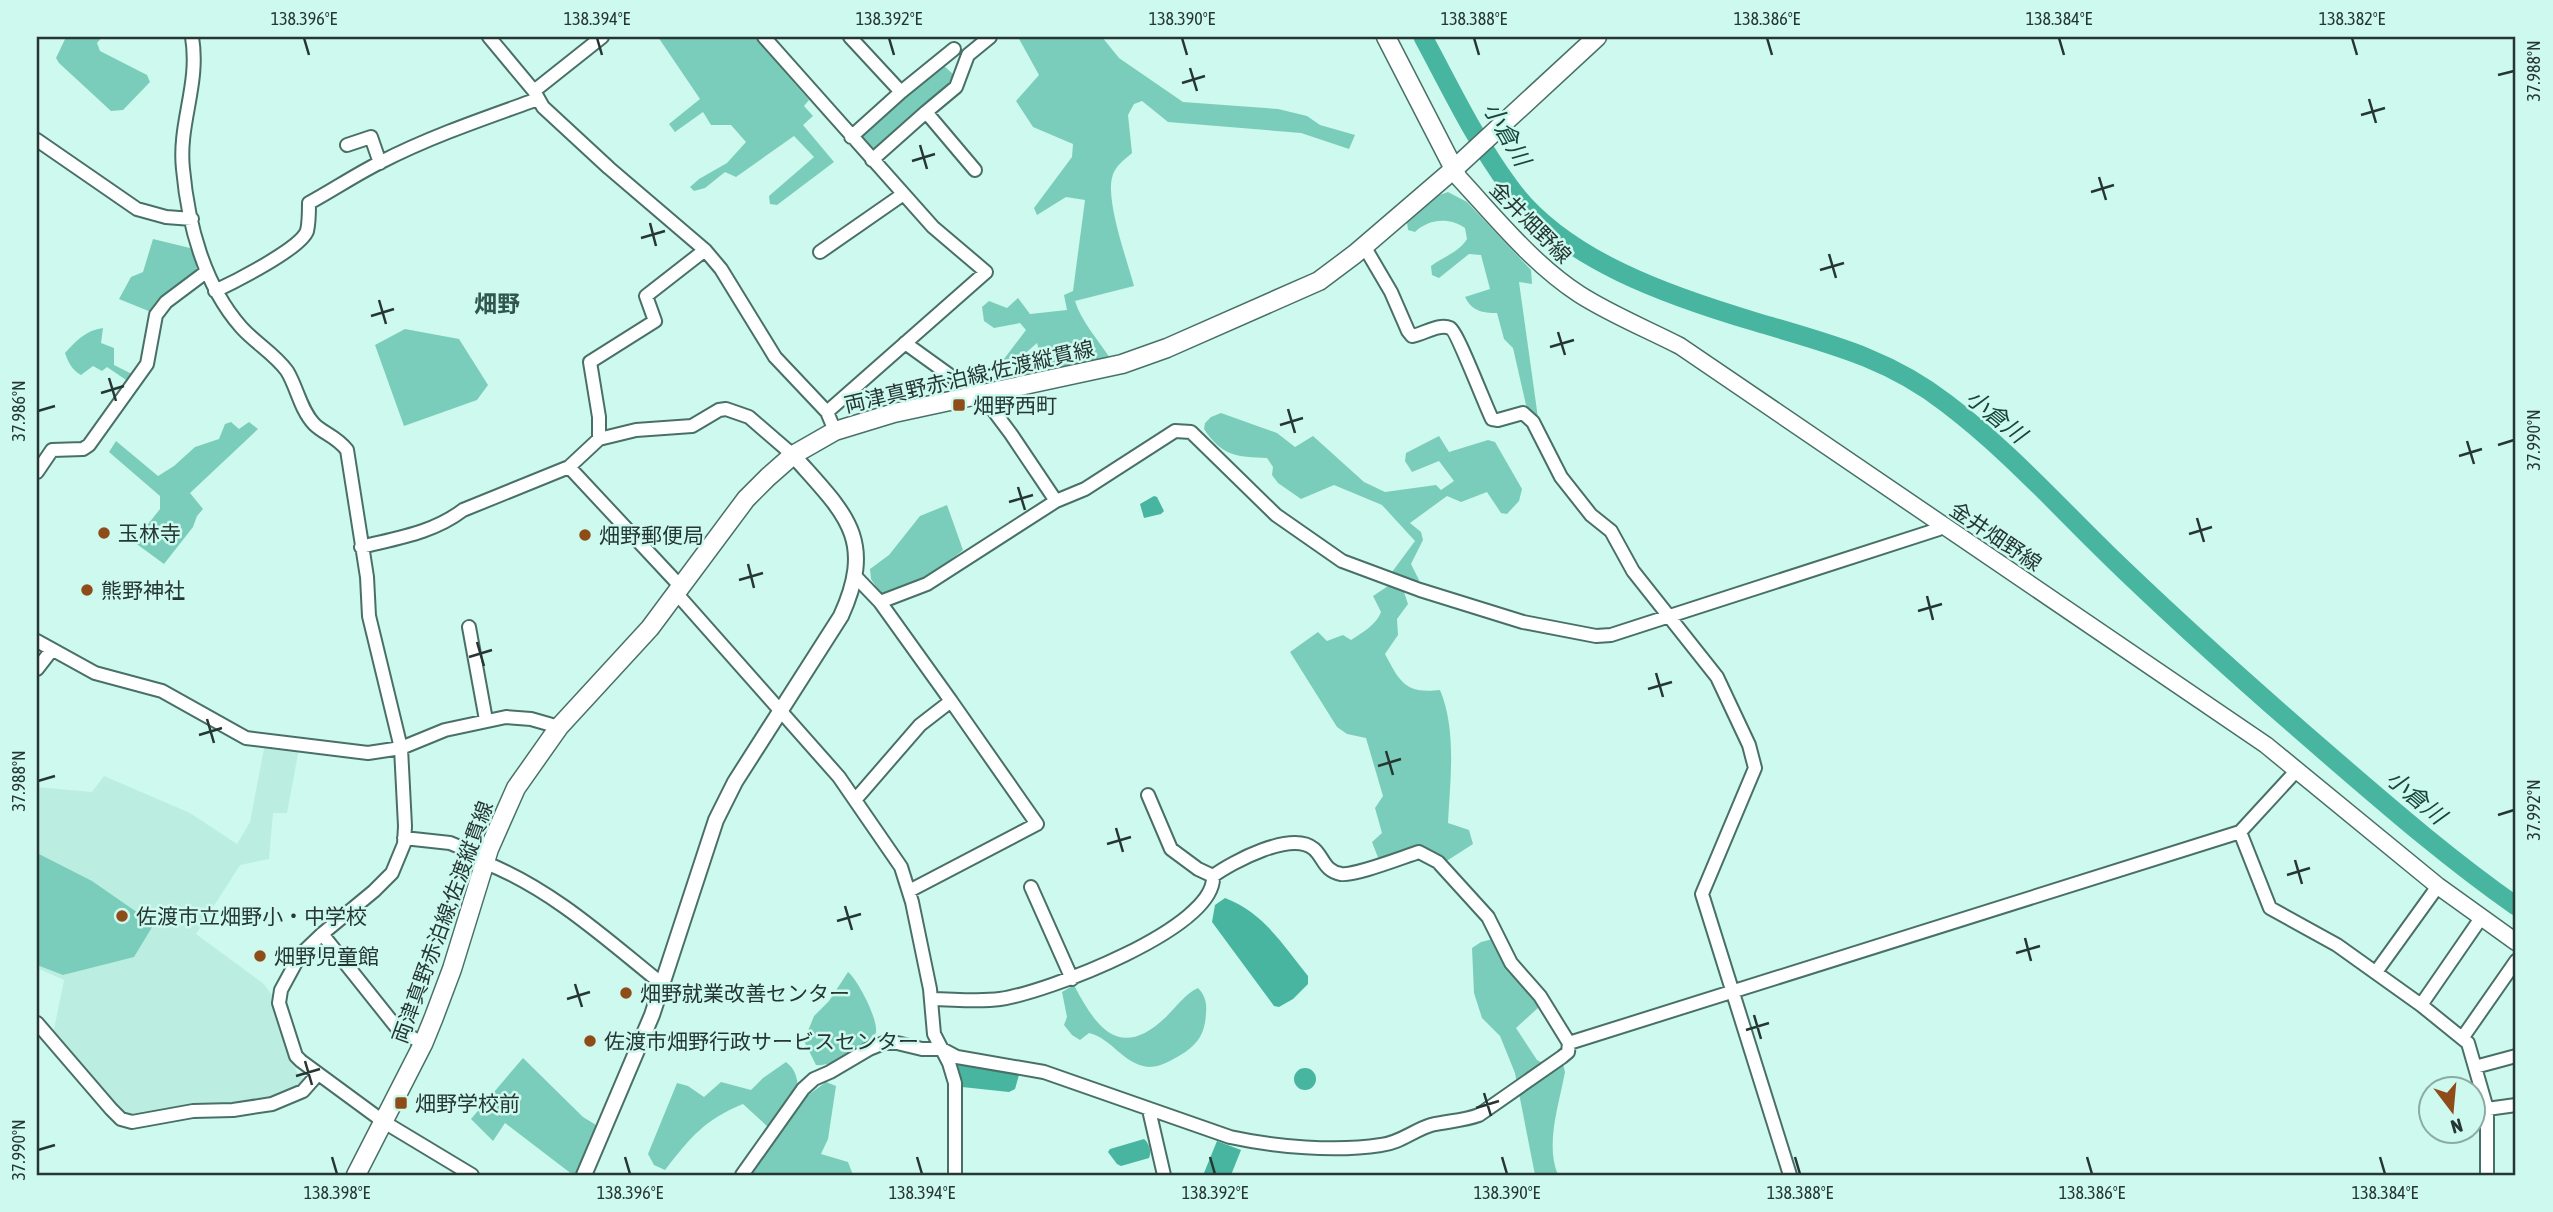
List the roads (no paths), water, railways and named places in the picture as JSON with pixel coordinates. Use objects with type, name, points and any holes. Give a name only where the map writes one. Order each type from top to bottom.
[{"type":"main road","points":[[1386,37],[1458,165]]},
{"type":"main road","name":"両津真野赤泊線;佐渡縦貫線","points":[[356,1175],[422,1044],[447,985],[486,860],[516,788],[559,727],[650,628],[746,499],[793,455],[835,431],[894,413],[1101,369],[1167,348],[1319,281],[1458,165],[1597,37]]},
{"type":"main road","name":"金井畑野線","points":[[1458,165],[1459,178],[1512,236],[1570,288],[1680,346],[2266,745],[2438,886],[2516,942]]},
{"type":"street","points":[[192,37],[195,70],[183,141],[182,167],[206,272],[215,291],[240,326],[286,370],[314,425],[338,439],[346,450],[367,577],[369,616],[401,748],[404,838],[392,873],[322,934],[292,967],[281,990],[279,1003],[296,1056],[384,1122],[472,1175]]},
{"type":"street","points":[[489,37],[543,107],[705,250],[733,285],[775,356],[827,412],[835,431]]},
{"type":"street","points":[[215,291],[296,245],[306,232],[309,203],[380,163],[536,95],[602,37]]},
{"type":"street","points":[[764,37],[933,228],[986,272],[827,412]]},
{"type":"street","points":[[850,37],[901,92]]},
{"type":"street","points":[[872,160],[956,87],[968,55],[990,37]]},
{"type":"street","points":[[851,137],[901,92],[954,50]]},
{"type":"street","points":[[926,112],[975,170]]},
{"type":"street","points":[[347,145],[370,137],[380,163]]},
{"type":"street","points":[[37,140],[137,209],[166,217],[192,219]]},
{"type":"street","points":[[820,252],[902,195]]},
{"type":"street","points":[[1364,246],[1412,335],[1443,327],[1451,328],[1457,333],[1492,419],[1524,413],[1528,416],[1561,477],[1591,515],[1611,531],[1633,571],[1717,677],[1749,745],[1755,768],[1702,894],[1790,1175]]},
{"type":"street","points":[[599,439],[600,418],[590,362],[655,321],[646,296],[705,250]]},
{"type":"street","points":[[37,472],[52,450],[83,449],[89,445],[142,374],[147,364],[156,315],[166,302],[206,272]]},
{"type":"street","points":[[905,343],[955,379],[982,394],[1056,501]]},
{"type":"street","points":[[361,547],[422,532],[451,520],[463,510],[569,467],[599,439],[636,430],[691,426],[719,410],[726,409],[749,416],[793,455],[841,510],[856,541],[856,576],[841,616],[735,782],[716,820],[652,1015],[584,1175]]},
{"type":"street","points":[[880,602],[927,584],[1056,501],[1085,489],[1175,431],[1182,430],[1191,432],[1276,515],[1342,561],[1523,622],[1596,636],[1611,635],[1939,530],[1942,525]]},
{"type":"street","points":[[569,467],[679,590],[839,777],[901,867],[909,891],[931,999],[934,1034],[949,1063],[955,1083],[955,1175]]},
{"type":"street","points":[[856,576],[880,602],[1037,824],[909,891]]},
{"type":"street","points":[[469,627],[486,720]]},
{"type":"street","points":[[37,641],[95,673],[162,691],[246,738],[368,753],[401,748],[445,730],[506,717],[531,719],[559,727]]},
{"type":"street","points":[[37,669],[51,651]]},
{"type":"street","points":[[855,800],[920,725],[951,701]]},
{"type":"street","points":[[1569,1043],[2240,832],[2297,770]]},
{"type":"street","points":[[1148,795],[1171,849],[1198,869],[1213,876]]},
{"type":"street","points":[[2240,832],[2270,908],[2337,945],[2421,1005],[2468,1043],[2487,1108],[2487,1175]]},
{"type":"street","points":[[404,838],[450,844],[513,874],[554,898],[662,984]]},
{"type":"street","points":[[742,1175],[803,1089],[814,1079],[884,1043],[942,1049],[957,1058],[1044,1072],[1230,1137],[1252,1142],[1322,1147],[1381,1146],[1396,1142],[1428,1126],[1479,1115],[1567,1052],[1569,1043],[1540,996],[1511,963],[1488,917],[1438,862],[1429,856],[1419,852],[1346,874],[1330,870],[1315,850],[1306,845],[1278,846],[1240,858],[1213,876]]},
{"type":"street","points":[[931,999],[998,1000],[1038,991],[1072,979],[1138,948],[1178,924],[1203,905],[1214,884],[1213,876]]},
{"type":"street","points":[[2376,972],[2438,886]]},
{"type":"street","points":[[1031,887],[1072,979]]},
{"type":"street","points":[[2421,1005],[2481,918]]},
{"type":"street","points":[[322,934],[397,1028],[422,1044]]},
{"type":"street","points":[[2463,1037],[2516,961]]},
{"type":"street","points":[[37,1023],[111,1109],[121,1119],[131,1122],[193,1111],[233,1110],[272,1104],[303,1091],[318,1074]]},
{"type":"street","points":[[2475,1067],[2516,1056]]},
{"type":"street","points":[[2487,1108],[2516,1105]]},
{"type":"street","points":[[1149,1110],[1164,1175]]},
{"type":"waterway","name":"小倉川","points":[[1423,37],[1463,113],[1509,186],[1531,212],[1558,235],[1588,255],[1655,287],[1689,301],[1855,353],[1924,387],[1993,442],[2150,595],[2283,715],[2425,836],[2516,906]]},
{"type":"place","name":"畑野西町","points":[[959,405]]},
{"type":"place","name":"玉林寺","points":[[104,533]]},
{"type":"place","name":"畑野郵便局","points":[[585,535]]},
{"type":"place","name":"熊野神社","points":[[87,590]]},
{"type":"place","name":"佐渡市立畑野小・中学校","points":[[122,916]]},
{"type":"place","name":"畑野児童館","points":[[260,956]]},
{"type":"place","name":"畑野就業改善センター","points":[[626,993]]},
{"type":"place","name":"佐渡市畑野行政サービスセンター","points":[[590,1041]]},
{"type":"place","name":"畑野学校前","points":[[401,1103]]},
{"type":"district","name":"畑野","points":[[497,304]]}]
